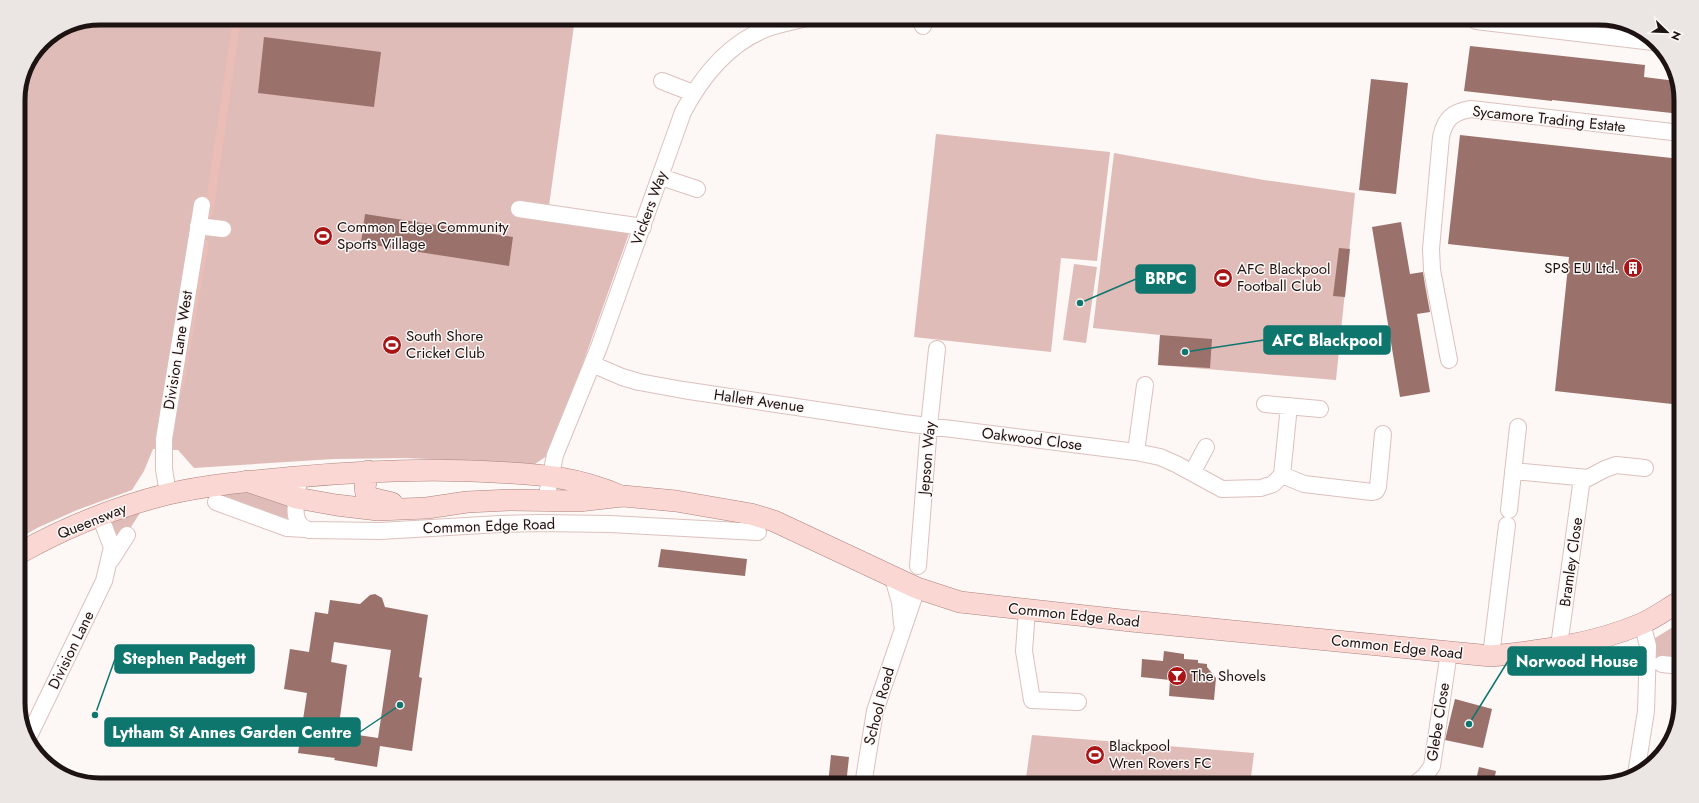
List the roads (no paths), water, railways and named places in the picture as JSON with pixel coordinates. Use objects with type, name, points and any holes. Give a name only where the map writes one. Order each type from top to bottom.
[{"type":"main road","name":"Common Edge Road","points":[[168,494],[248,481],[368,471],[419,469],[551,476],[603,488],[623,496]]},
{"type":"main road","points":[[368,471],[365,490],[366,494],[371,498],[394,503],[426,502],[440,505]]},
{"type":"main road","name":"Common Edge Road","points":[[248,481],[297,498],[336,505],[378,510],[427,508],[440,505],[510,500],[579,501],[623,496],[676,501],[762,517],[785,526],[893,578],[917,588],[960,602],[1491,656],[1547,650],[1607,636],[1642,623],[1674,605]]},
{"type":"main road","name":"Queensway","points":[[25,550],[100,516],[168,494]]},
{"type":"street","name":"Vickers Way","points":[[551,476],[545,467],[555,455],[592,364],[661,177],[683,112],[705,75],[744,40],[768,28],[780,25]]},
{"type":"street","points":[[1510,25],[1645,41]]},
{"type":"street","points":[[662,80],[693,93]]},
{"type":"street","name":"Sycamore Trading Estate","points":[[1449,360],[1432,270],[1431,249],[1441,137],[1444,126],[1449,118],[1460,111],[1470,109],[1674,132]]},
{"type":"street","points":[[661,177],[697,189]]},
{"type":"street","name":"Division Lane West","points":[[168,494],[164,469],[164,439],[202,205]]},
{"type":"street","points":[[519,209],[643,226]]},
{"type":"street","points":[[198,226],[222,229]]},
{"type":"street","name":"Jepson Way","points":[[918,566],[929,426],[937,349]]},
{"type":"street","name":"Hallett Avenue","points":[[592,364],[622,377],[661,386],[929,426]]},
{"type":"street","points":[[1136,452],[1145,385]]},
{"type":"street","points":[[1265,404],[1320,409]]},
{"type":"street","points":[[1288,406],[1282,475],[1304,484],[1372,492],[1376,491],[1378,487],[1383,434]]},
{"type":"street","name":"Oakwood Close","points":[[929,426],[1136,452],[1160,457],[1222,489],[1239,490],[1261,488],[1273,484],[1282,475]]},
{"type":"street","points":[[1491,656],[1518,427]]},
{"type":"street","points":[[1192,473],[1206,447]]},
{"type":"street","points":[[546,500],[551,476],[560,469],[555,455]]},
{"type":"street","points":[[1513,471],[1582,478],[1594,476],[1605,469],[1616,465],[1645,468]]},
{"type":"street","points":[[298,477],[296,517],[298,524],[305,529]]},
{"type":"street","name":"Bramley Close","points":[[1559,646],[1582,478]]},
{"type":"street","points":[[672,527],[676,501]]},
{"type":"street","name":"Common Edge Road","points":[[216,502],[287,528],[305,529],[380,531],[539,523],[610,524],[758,532]]},
{"type":"street","name":"Division Lane","points":[[31,732],[104,581],[112,552],[111,542],[100,516]]},
{"type":"street","name":"Division Lane","points":[[110,561],[126,535]]},
{"type":"street","name":"School Road","points":[[893,578],[902,612],[902,629]]},
{"type":"street","name":"School Road","points":[[864,778],[874,711],[917,588]]},
{"type":"street","points":[[1027,610],[1024,651],[1032,700],[1078,702]]},
{"type":"street","points":[[1637,767],[1646,711],[1648,646],[1642,623]]},
{"type":"street","name":"Glebe Close","points":[[1423,778],[1432,766],[1448,652]]},
{"type":"street","points":[[1662,664],[1674,665]]},
{"type":"place","name":"Common Edge Community Sports Village","points":[[323,236]]},
{"type":"place","name":"SPS EU Ltd.","points":[[1633,268]]},
{"type":"place","name":"AFC Blackpool Football Club","points":[[1223,278]]},
{"type":"place","name":"BRPC","points":[[1080,303]]},
{"type":"place","name":"South Shore Cricket Club","points":[[392,345]]},
{"type":"place","name":"AFC Blackpool","points":[[1185,352]]},
{"type":"place","name":"The Shovels","points":[[1177,676]]},
{"type":"place","name":"Lytham St Annes Garden Centre","points":[[400,705]]},
{"type":"place","name":"Stephen Padgett","points":[[95,715]]},
{"type":"place","name":"Norwood House","points":[[1469,724]]},
{"type":"place","name":"Blackpool Wren Rovers FC","points":[[1095,755]]}]
